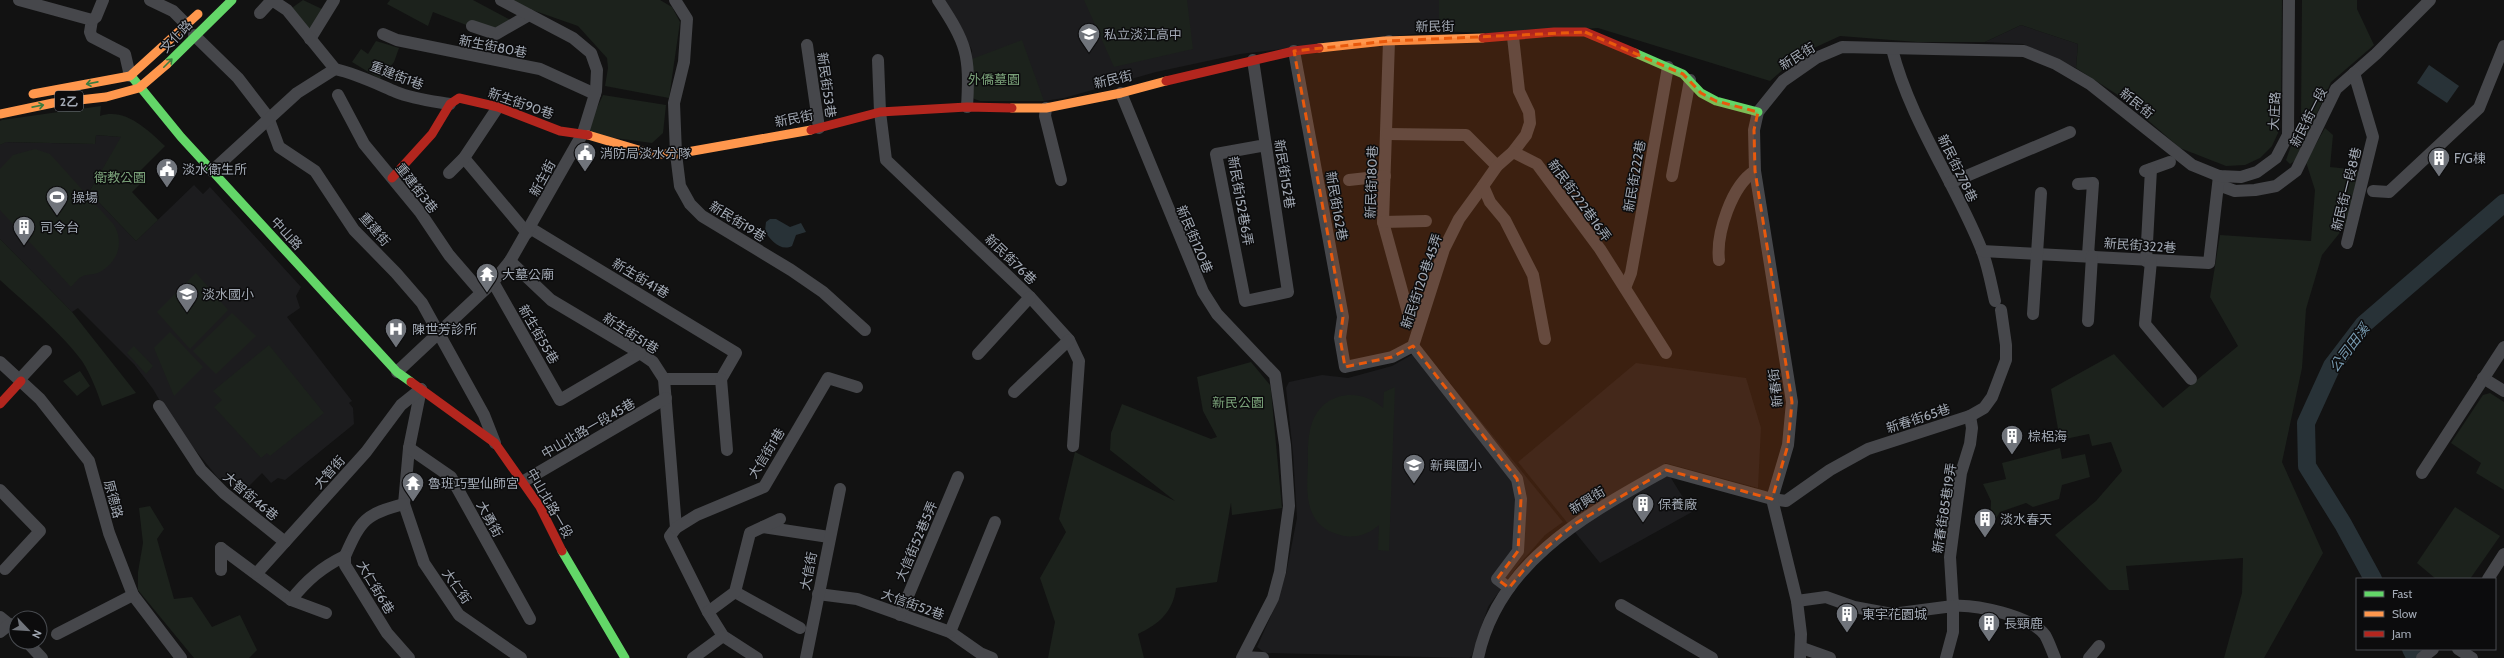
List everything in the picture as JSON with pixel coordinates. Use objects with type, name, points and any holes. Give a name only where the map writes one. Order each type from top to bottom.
[{"type":"street","points":[[19,0],[92,20]]},
{"type":"street","points":[[103,0],[96,17],[92,20],[90,32],[92,37],[125,54],[130,76]]},
{"type":"street","name":"文化路","points":[[130,76],[232,0]]},
{"type":"street","points":[[212,171],[297,93],[335,69],[287,10],[272,0],[260,14]]},
{"type":"street","points":[[310,39],[334,0]]},
{"type":"street","name":"新生街","points":[[397,372],[439,335],[481,292],[493,282],[510,261],[529,231],[583,133],[595,94],[597,70],[591,53],[573,38],[501,0]]},
{"type":"street","name":"新民街19巷","points":[[675,0],[687,19],[684,62],[674,103],[676,154],[680,186],[690,204],[702,216],[791,270],[823,292],[865,330]]},
{"type":"street","points":[[938,0],[962,38],[967,54],[969,72],[967,106]]},
{"type":"street","name":"大庄路","points":[[2219,176],[2241,177],[2261,169],[2276,158],[2288,135],[2289,0]]},
{"type":"street","name":"新民街一段","points":[[2219,176],[2224,187],[2235,191],[2255,190],[2276,186],[2296,171],[2336,89],[2354,74],[2430,0]]},
{"type":"street","name":"重建街","points":[[155,1],[174,11],[190,30],[238,78],[268,118],[279,147],[315,171],[354,230],[396,273],[422,303],[484,415],[495,443]]},
{"type":"street","name":"文化路","points":[[139,88],[165,66],[203,9]]},
{"type":"street","points":[[472,26],[496,34],[529,15]]},
{"type":"street","name":"新民街","points":[[583,133],[652,154],[676,154],[819,128],[880,112],[967,106],[1046,108],[1121,93],[1163,80],[1294,51],[1389,41],[1513,37],[1554,32],[1585,32],[1668,67],[1690,80],[1701,93],[1716,100],[1758,112],[1783,81],[1816,58],[1842,48],[2024,51],[2056,64],[2090,84],[2192,166],[2219,176]]},
{"type":"street","name":"新生街80巷","points":[[383,34],[397,40],[540,69],[595,94]]},
{"type":"street","points":[[1513,37],[1519,91],[1529,112],[1530,124],[1526,135],[1513,152],[1497,166],[1483,186],[1490,202],[1505,220],[1533,275],[1545,339]]},
{"type":"street","name":"新民街180巷","points":[[1389,41],[1383,222],[1410,320]]},
{"type":"street","name":"新民街53巷","points":[[807,45],[819,128]]},
{"type":"street","points":[[2373,191],[2389,192],[2480,108],[2504,46]]},
{"type":"street","name":"新民街278巷","points":[[1892,50],[1897,70],[1915,112],[1982,251],[1998,306]]},
{"type":"street","name":"新民街162巷","points":[[1294,51],[1343,317],[1340,338],[1344,367]]},
{"type":"street","name":"新民街76巷","points":[[878,60],[880,112],[886,160],[1030,297],[1069,340],[1079,361],[1073,446]]},
{"type":"street","name":"新民街152巷","points":[[1245,301],[1288,292],[1253,60]]},
{"type":"street","name":"新民街222巷","points":[[1625,288],[1631,272],[1668,67]]},
{"type":"street","name":"重建街1巷","points":[[335,69],[373,80],[397,92],[423,100],[450,104]]},
{"type":"street","name":"新民街一段8巷","points":[[2347,243],[2373,137],[2354,74]]},
{"type":"street","name":"中山路","points":[[130,76],[212,171],[397,372],[421,389]]},
{"type":"street","name":"2乙","points":[[22,96],[130,76]]},
{"type":"street","points":[[1672,176],[1690,80]]},
{"type":"street","name":"2乙","points":[[0,114],[53,104],[106,97],[139,88]]},
{"type":"street","name":"新民街120巷","points":[[1121,93],[1203,292],[1217,314],[1276,375],[1285,445],[1289,506],[1285,544],[1273,598],[1243,657]]},
{"type":"street","name":"重建街3巷","points":[[338,95],[364,144],[420,212],[449,254],[481,292]]},
{"type":"street","name":"新生街90巷","points":[[450,104],[459,98],[498,106],[560,131],[583,133]]},
{"type":"street","points":[[392,178],[432,134],[450,104]]},
{"type":"street","points":[[449,173],[464,158],[498,106]]},
{"type":"street","points":[[1046,108],[1045,116],[1061,180]]},
{"type":"street","name":"新春街","points":[[1758,112],[1754,130],[1755,170],[1792,402],[1788,444],[1772,499],[1797,601],[1801,653]]},
{"type":"street","points":[[1950,183],[2070,132]]},
{"type":"street","points":[[1387,134],[1466,135],[1497,166]]},
{"type":"street","name":"新民街152巷6弄","points":[[1245,301],[1216,154],[1266,145]]},
{"type":"street","name":"新民街222巷16弄","points":[[1513,152],[1537,164],[1600,249],[1666,354]]},
{"type":"street","name":"新生街41巷","points":[[464,158],[529,231],[736,353],[721,379]]},
{"type":"street","points":[[2170,162],[2147,170],[2150,184],[2145,324],[2191,380]]},
{"type":"street","points":[[1719,260],[1721,233],[1728,208],[1749,174],[1755,170]]},
{"type":"street","points":[[1349,180],[1385,176]]},
{"type":"street","name":"新民街322巷","points":[[1982,251],[2037,252],[2148,261],[2209,263],[2219,176]]},
{"type":"street","points":[[2078,184],[2093,183],[2088,321]]},
{"type":"street","name":"新民街120巷45弄","points":[[1344,367],[1392,357],[1413,346],[1444,249],[1459,219],[1483,186]]},
{"type":"street","points":[[2033,314],[2040,194]]},
{"type":"street","points":[[1383,222],[1426,221]]},
{"type":"street","name":"新生街51巷","points":[[510,261],[551,300],[653,362],[664,379],[673,532]]},
{"type":"street","name":"新生街55巷","points":[[493,282],[560,400],[640,353]]},
{"type":"street","points":[[978,354],[1030,297]]},
{"type":"street","name":"新春街65巷","points":[[1772,499],[1786,501],[1830,470],[1868,448],[1970,416],[1984,408],[1992,397],[2006,360],[1998,306]]},
{"type":"street","points":[[1014,392],[1069,340]]},
{"type":"street","points":[[1413,346],[1517,479],[1521,499],[1518,551],[1497,579],[1509,588]]},
{"type":"street","points":[[2422,473],[2504,347]]},
{"type":"street","points":[[0,404],[46,351]]},
{"type":"street","name":"原德路","points":[[0,362],[40,399],[89,461],[109,533],[133,595],[181,658]]},
{"type":"street","name":"大信街1巷","points":[[673,532],[697,515],[764,487],[828,378],[857,387]]},
{"type":"street","points":[[2483,378],[2504,391]]},
{"type":"street","points":[[664,379],[721,379],[727,450]]},
{"type":"street","name":"中山北路一段","points":[[421,389],[495,443],[524,481],[625,658]]},
{"type":"street","name":"大仁街","points":[[421,389],[409,448],[404,504],[424,563],[459,615],[521,658]]},
{"type":"street","name":"大智街","points":[[257,573],[366,452],[401,405],[421,389]]},
{"type":"street","name":"中山北路一段45巷","points":[[524,481],[666,398]]},
{"type":"street","name":"大智街46巷","points":[[159,406],[201,470],[224,493],[285,542]]},
{"type":"street","name":"新春街85巷19弄","points":[[1946,658],[1953,632],[1950,557],[1962,473],[1970,444],[1972,428],[1970,416]]},
{"type":"street","name":"大勇街","points":[[409,448],[451,476],[530,619]]},
{"type":"street","name":"新興街","points":[[1478,658],[1488,627],[1509,588],[1531,561],[1556,538],[1596,509],[1666,470],[1772,499]]},
{"type":"street","name":"大信街52巷5弄","points":[[900,615],[958,477]]},
{"type":"street","name":"大信街","points":[[806,658],[829,537],[840,489]]},
{"type":"street","points":[[0,490],[40,531],[5,569]]},
{"type":"street","points":[[345,556],[359,528],[367,517],[380,510],[404,504]]},
{"type":"street","points":[[708,612],[735,592],[750,533],[780,519]]},
{"type":"street","points":[[950,632],[995,522]]},
{"type":"street","points":[[762,527],[829,537]]},
{"type":"street","points":[[673,532],[708,612],[723,636],[757,658]]},
{"type":"street","points":[[221,570],[220,548],[257,573],[291,600],[326,613]]},
{"type":"street","points":[[2489,578],[2504,554]]},
{"type":"street","name":"大仁街6巷","points":[[291,600],[304,584],[324,566],[345,556],[345,565],[388,633],[409,658]]},
{"type":"street","points":[[735,592],[800,628]]},
{"type":"street","name":"大信街52巷","points":[[818,594],[857,599],[950,632],[980,653],[992,658]]},
{"type":"street","points":[[57,634],[133,595]]},
{"type":"street","points":[[1797,601],[1826,597],[1854,607],[1892,614],[1953,606],[1986,609],[2017,618],[2036,627],[2045,635],[2055,658]]},
{"type":"street","points":[[1621,605],[1712,658]]},
{"type":"street","points":[[0,632],[8,625]]},
{"type":"street","points":[[694,658],[723,636]]},
{"type":"street","points":[[2089,658],[2099,646]]},
{"type":"street","points":[[34,650],[42,658]]},
{"type":"street","points":[[2422,658],[2432,650]]},
{"type":"street","points":[[2460,650],[2472,658]]},
{"type":"street","points":[[1801,653],[1830,658]]},
{"type":"street","points":[[1243,657],[1263,658]]},
{"type":"highlighted area","points":[[1585,32],[1668,67],[1683,74],[1701,93],[1716,101],[1758,112],[1754,130],[1755,171],[1792,402],[1788,445],[1772,499],[1666,470],[1573,525],[1531,561],[1509,588],[1497,579],[1518,551],[1521,499],[1517,479],[1413,346],[1392,357],[1345,367],[1340,338],[1343,317],[1294,51],[1389,41]]},
{"type":"shaded area","name":"私立淡江高中","points":[[943,0],[1439,0],[1439,31],[1240,54],[1156,72],[1064,98],[1044,101],[972,98],[972,50]]},
{"type":"shaded area","points":[[2021,25],[2078,44],[2076,68],[2023,44],[1985,42]]},
{"type":"shaded area","points":[[2429,65],[2459,86],[2447,103],[2417,83]]},
{"type":"shaded area","name":"淡水國小","points":[[96,135],[122,137],[89,192],[136,241],[194,185],[203,194],[210,187],[301,287],[296,296],[300,308],[287,317],[352,401],[349,403],[353,408],[354,424],[285,480],[278,478],[271,483],[262,473],[240,495],[229,483],[218,478],[171,420],[153,389],[134,364],[78,308],[72,312],[0,239],[0,145],[5,142],[95,144]]},
{"type":"shaded area","points":[[770,219],[776,219],[790,227],[801,223],[806,232],[796,235],[792,246],[780,246],[770,238],[765,231],[766,222]]},
{"type":"shaded area","name":"新興國小","points":[[1422,349],[1563,522],[1545,535],[1516,568],[1488,607],[1472,655],[1469,658],[1265,653],[1257,647],[1274,609],[1286,574],[1297,518],[1293,453],[1286,388],[1289,382],[1322,375],[1348,378],[1392,366]]},
{"type":"shaded area","points":[[1636,363],[1746,378],[1761,428],[1758,488],[1665,463],[1666,470],[1692,512],[1600,563],[1518,462]]},
{"type":"green space","points":[[303,0],[324,10],[308,33],[289,10]]},
{"type":"green space","points":[[390,0],[473,0],[516,23],[484,32],[433,12],[428,26],[387,4]]},
{"type":"green space","points":[[504,0],[660,0],[672,7],[680,22],[669,98],[605,86],[608,68],[607,58],[578,26]]},
{"type":"green space","points":[[1084,0],[1187,0],[1193,49],[1114,67]]},
{"type":"green space","points":[[1439,0],[2282,0],[2281,106],[2278,133],[2272,146],[2260,158],[2245,165],[2226,166],[2180,148],[2121,97],[2076,68],[2078,44],[2021,25],[1985,42],[1917,42],[1840,36],[1801,54],[1770,81],[1598,28],[1510,34],[1439,31]]},
{"type":"green space","points":[[2302,0],[2357,0],[2357,9],[2374,45],[2331,82],[2296,160],[2290,164],[2286,160],[2301,118]]},
{"type":"green space","name":"外僑墓園","points":[[1022,40],[1044,101],[980,101],[972,98],[972,59]]},
{"type":"green space","points":[[376,41],[399,48],[394,62],[380,79],[352,62],[361,49],[368,54]]},
{"type":"green space","points":[[603,95],[666,105],[663,133],[652,143],[585,134]]},
{"type":"green space","name":"衛教公園","points":[[101,106],[100,116],[109,114],[127,117],[144,127],[165,146],[140,171],[146,178],[132,192],[158,220],[136,241],[89,192],[121,137],[96,135],[95,144],[6,142],[0,145],[0,121],[2,120]]},
{"type":"green space","points":[[2325,128],[2333,135],[2330,167],[2359,170],[2346,225],[2322,255],[2306,309],[2302,368],[2282,462],[2323,553],[2264,658],[2224,658],[2242,593],[2243,558],[2126,566],[2129,590],[2109,590],[2055,535],[2096,501],[2122,471],[2111,442],[2092,446],[2089,434],[2060,440],[2051,389],[2114,354],[2163,408],[2238,346],[2210,297],[2220,235],[2311,241],[2315,190],[2306,162]]},
{"type":"green space","name":"操場","points":[[35,149],[50,154],[114,225],[119,239],[117,252],[110,264],[105,269],[98,273],[81,277],[71,287],[0,210],[0,169],[13,155]]},
{"type":"green space","points":[[0,239],[72,312],[136,393],[102,406],[88,372],[74,350],[43,319],[0,280]]},
{"type":"green space","points":[[196,273],[228,310],[190,349],[157,312]]},
{"type":"green space","points":[[232,313],[256,336],[216,374],[193,351]]},
{"type":"green space","points":[[170,332],[203,367],[174,396],[154,348]]},
{"type":"green space","points":[[269,345],[324,413],[270,456],[267,453],[261,458],[214,407],[222,400],[213,391]]},
{"type":"green space","points":[[134,346],[153,366],[146,374],[127,353]]},
{"type":"green space","name":"新民公園","points":[[1251,362],[1270,385],[1282,508],[1232,515],[1231,503],[1217,582],[1176,588],[1172,604],[1164,616],[1152,626],[1138,634],[1144,658],[1048,658],[1055,622],[1040,578],[1066,532],[1059,519],[1075,452],[1175,501],[1110,450],[1111,433],[1122,404],[1211,439],[1217,437],[1203,411],[1197,377]]},
{"type":"green space","points":[[80,371],[90,386],[77,396],[63,381]]},
{"type":"green space","points":[[1395,387],[1389,551],[1378,550],[1379,525],[1366,534],[1351,537],[1328,531],[1314,517],[1310,508],[1307,488],[1308,444],[1312,423],[1317,412],[1324,404],[1333,399],[1353,395],[1374,401],[1383,408],[1384,392]]},
{"type":"green space","points":[[2490,393],[2504,402],[2504,490],[2476,473],[2481,463],[2451,443],[2483,395]]},
{"type":"green space","points":[[2060,448],[2062,459],[2085,454],[2090,477],[2062,485],[2059,499],[2033,507],[2026,503],[2000,512],[1990,528],[1991,501],[1983,484],[2006,479],[2002,463]]},
{"type":"green space","points":[[150,506],[164,529],[157,539],[174,599],[192,597],[212,627],[240,615],[257,650],[249,658],[194,658],[138,590],[138,572],[143,543],[139,508]]},
{"type":"green space","points":[[2455,507],[2500,536],[2471,578],[2435,578],[2417,563]]},
{"type":"waterway","name":"公司田溪","points":[[2372,578],[2343,524],[2307,466],[2306,423],[2332,366],[2364,324],[2504,203]]},
{"type":"waterway","name":"公司田溪","points":[[2412,650],[2416,658]]},
{"type":"traffic: fast","points":[[167,64],[232,0]]},
{"type":"traffic: fast","points":[[1635,53],[1683,74],[1701,93],[1716,101],[1758,112]]},
{"type":"traffic: fast","points":[[132,77],[181,137],[397,372],[411,382]]},
{"type":"traffic: fast","points":[[562,551],[625,658]]},
{"type":"traffic: slow","points":[[33,94],[130,76],[198,14]]},
{"type":"traffic: slow","points":[[1319,48],[1384,41],[1483,38]]},
{"type":"traffic: slow","points":[[0,114],[53,103],[106,97],[139,88],[167,64]]},
{"type":"traffic: slow","points":[[1012,108],[1046,108],[1121,93],[1166,81]]},
{"type":"traffic: slow","points":[[588,135],[652,154],[676,154],[811,130]]},
{"type":"traffic: jam","points":[[1483,38],[1554,32],[1585,32],[1635,53]]},
{"type":"traffic: jam","points":[[1166,81],[1294,51],[1319,48]]},
{"type":"traffic: jam","points":[[392,178],[432,134],[450,104],[459,98],[498,107],[560,131],[588,135]]},
{"type":"traffic: jam","points":[[811,130],[880,112],[967,107],[1012,108]]},
{"type":"traffic: jam","points":[[0,404],[21,381]]},
{"type":"traffic: jam","points":[[411,382],[495,443],[540,507],[562,551]]},
{"type":"place","name":"私立淡江高中","points":[[1089,54]]},
{"type":"place","name":"消防局淡水分隊","points":[[585,172]]},
{"type":"place","name":"F/G棟","points":[[2439,178]]},
{"type":"place","name":"淡水衛生所","points":[[167,188]]},
{"type":"place","name":"操場","points":[[57,216]]},
{"type":"place","name":"司令台","points":[[24,246]]},
{"type":"place","name":"大墓公廟","points":[[487,294]]},
{"type":"place","name":"淡水國小","points":[[187,314]]},
{"type":"place","name":"陳世芳診所","points":[[396,348]]},
{"type":"place","name":"棕梠海","points":[[2012,456]]},
{"type":"place","name":"新興國小","points":[[1414,484]]},
{"type":"place","name":"魯班巧聖仙師宮","points":[[413,502]]},
{"type":"place","name":"保養廠","points":[[1643,524]]},
{"type":"place","name":"淡水春天","points":[[1985,538]]},
{"type":"place","name":"東宇花園城","points":[[1847,634]]},
{"type":"place","name":"長頸鹿","points":[[1989,642]]}]
